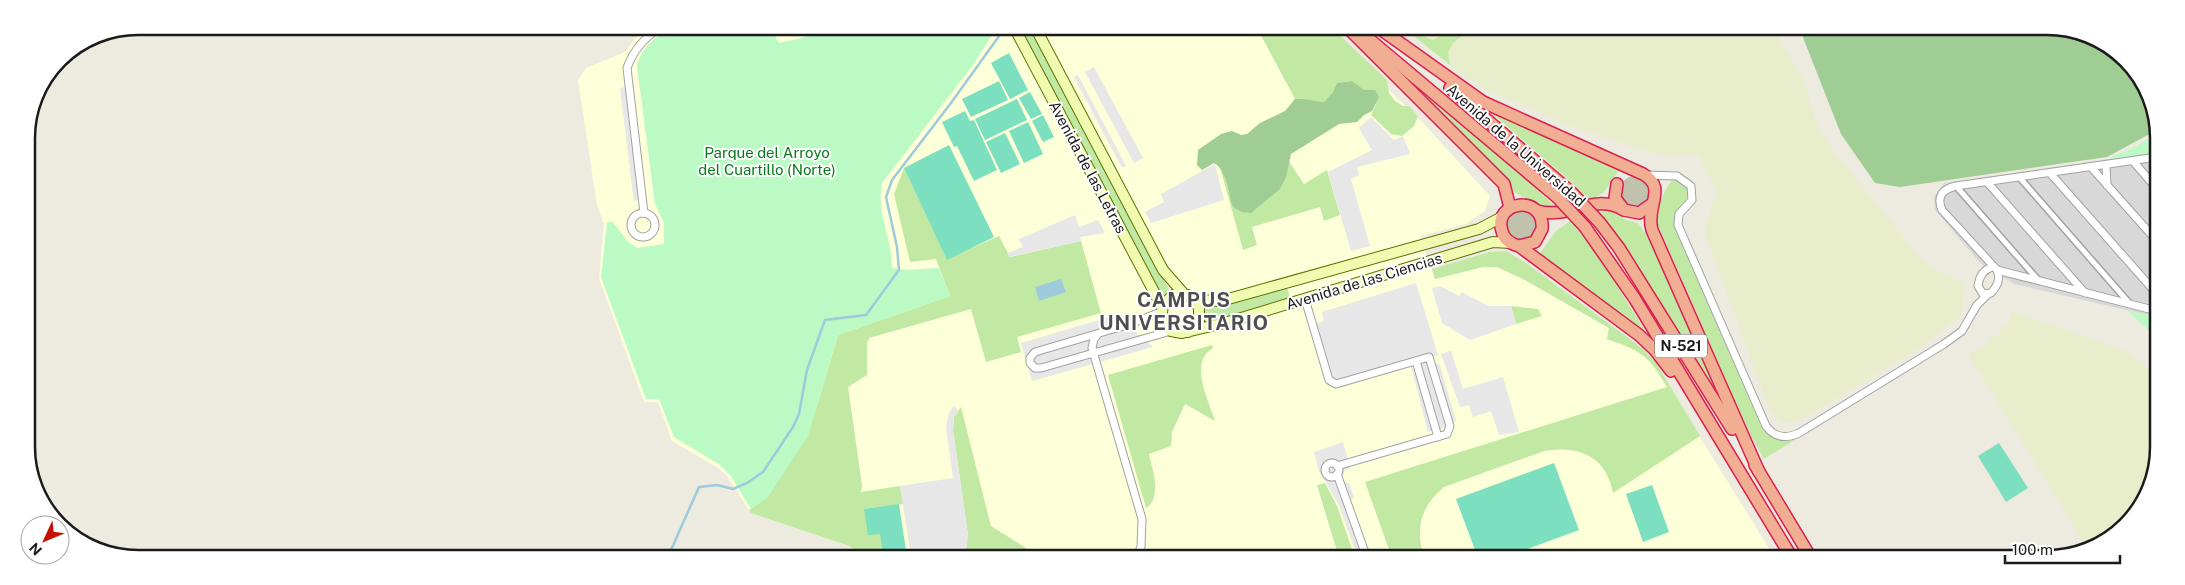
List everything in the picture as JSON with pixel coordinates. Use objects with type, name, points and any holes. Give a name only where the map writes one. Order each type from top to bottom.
[{"type":"highway","points":[[1355,35],[1504,184],[1510,208]]},
{"type":"highway","name":"Avenida de la Universidad","points":[[1364,35],[1557,197],[1586,227],[1635,299],[1787,550]]},
{"type":"highway","name":"Avenida de la Universidad","points":[[1387,35],[1542,164],[1600,223],[1619,248],[1806,550]]},
{"type":"highway","points":[[1389,35],[1483,102],[1643,174],[1654,184],[1654,199],[1649,220],[1652,230],[1759,472]]},
{"type":"highway","points":[[1600,202],[1627,174],[1643,174]]},
{"type":"highway","points":[[1617,184],[1615,198],[1624,210]]},
{"type":"highway","points":[[1542,229],[1561,214],[1600,202],[1615,204],[1624,210],[1640,213],[1654,199]]},
{"type":"highway","points":[[1561,214],[1537,212],[1524,205],[1510,208],[1502,217],[1502,232],[1515,245],[1639,335],[1655,350],[1699,405]]},
{"type":"highway","points":[[1515,245],[1533,243],[1539,237],[1542,229],[1542,220],[1537,212]]},
{"type":"main road","name":"Avenida de las Letras","points":[[1018,35],[1161,310]]},
{"type":"main road","name":"Avenida de las Letras","points":[[1038,35],[1164,270],[1184,294]]},
{"type":"main road","name":"Avenida de las Ciencias","points":[[1194,300],[1221,301],[1479,229],[1502,217]]},
{"type":"main road","name":"Avenida de las Ciencias","points":[[1188,332],[1493,242],[1515,245]]},
{"type":"main road","points":[[1184,294],[1194,300],[1199,307],[1200,316],[1195,326],[1188,332],[1179,333],[1171,331],[1163,323],[1161,310],[1170,296],[1184,294]]},
{"type":"street","points":[[644,212],[627,68],[632,53],[651,35]]},
{"type":"street","points":[[1643,174],[1666,177],[1678,176],[1691,186],[1692,200],[1680,214],[1678,225],[1766,426],[1778,436],[1788,437],[1799,433],[1962,331],[1977,305],[1997,286],[1999,279],[1995,269],[1942,210],[1939,204],[1940,195],[1946,188],[2150,159]]},
{"type":"street","points":[[2133,161],[2150,181]]},
{"type":"street","points":[[2106,165],[2107,185]]},
{"type":"street","points":[[2091,168],[2150,233]]},
{"type":"street","points":[[2050,173],[2150,287]]},
{"type":"street","points":[[1654,199],[1666,177]]},
{"type":"street","points":[[2020,178],[2130,305]]},
{"type":"street","points":[[1987,182],[2086,293]]},
{"type":"street","points":[[1956,186],[2039,281]]},
{"type":"street","points":[[1983,257],[1985,271]]},
{"type":"street","points":[[1977,305],[1979,279],[1985,271],[1995,269],[2011,275],[2150,309]]},
{"type":"street","points":[[1999,279],[2011,275]]},
{"type":"street","points":[[1979,288],[1983,294],[1988,294]]},
{"type":"street","points":[[1305,299],[1329,380],[1336,384],[1429,357],[1450,426],[1447,434],[1337,466],[1332,463],[1326,466],[1326,472],[1334,475],[1343,491],[1364,550]]},
{"type":"street","points":[[1161,310],[1099,334],[1035,352],[1030,360],[1032,366],[1041,368],[1171,331]]},
{"type":"street","points":[[1099,334],[1092,343],[1142,519],[1140,550]]},
{"type":"street","points":[[1416,361],[1438,436]]},
{"type":"street","points":[[1334,475],[1337,466]]},
{"type":"shaded area","points":[[638,35],[1334,35],[1422,122],[1490,196],[1485,211],[1466,224],[1420,236],[1435,279],[1483,267],[1497,267],[1523,279],[1609,328],[1607,339],[1639,350],[1651,362],[1667,387],[1669,387],[1770,550],[856,550],[849,546],[751,513],[727,476],[718,468],[672,441],[658,402],[644,402],[599,278],[604,224],[597,205],[578,80],[586,68],[625,52]]},
{"type":"shaded area","points":[[1420,35],[1442,35],[1433,40]]},
{"type":"shaded area","points":[[1463,35],[1778,35],[1805,83],[1815,119],[1832,149],[1919,256],[1931,267],[1964,283],[1962,310],[1958,318],[1921,347],[1814,412],[1796,422],[1781,422],[1770,410],[1706,237],[1705,228],[1717,192],[1699,156],[1656,154],[1568,125],[1487,90],[1457,72],[1450,65],[1448,52],[1453,43]]},
{"type":"shaded area","points":[[1094,67],[1143,158],[1134,163],[1085,72]]},
{"type":"shaded area","points":[[1078,75],[1126,166],[1122,168],[1074,77]]},
{"type":"shaded area","points":[[629,84],[642,196],[634,202],[620,89]]},
{"type":"shaded area","points":[[1371,117],[1394,140],[1403,136],[1410,154],[1357,167],[1359,175],[1351,179],[1370,246],[1351,251],[1328,172],[1372,150],[1359,128]]},
{"type":"shaded area","points":[[2150,153],[2150,315],[2014,284],[1981,264],[1935,210],[1934,197],[1944,183]]},
{"type":"shaded area","points":[[1215,164],[1224,200],[1151,223],[1145,212],[1164,202],[1161,194]]},
{"type":"shaded area","points":[[1635,176],[1641,177],[1646,181],[1650,186],[1650,198],[1646,203],[1641,207],[1635,208],[1629,207],[1624,203],[1620,198],[1619,192],[1620,186],[1624,181],[1629,177]]},
{"type":"shaded area","points":[[1528,209],[1539,221],[1534,238],[1515,241],[1504,227],[1509,213]]},
{"type":"shaded area","points":[[1075,215],[1079,227],[1098,220],[1105,233],[1080,237],[1081,241],[1009,257],[1007,253],[1023,247],[1019,239]]},
{"type":"shaded area","points":[[1416,283],[1438,355],[1430,357],[1432,365],[1439,363],[1456,421],[1449,423],[1450,426],[1428,432],[1410,363],[1336,384],[1329,380],[1312,325],[1324,321],[1322,312]]},
{"type":"shaded area","points":[[1440,286],[1459,296],[1462,292],[1488,306],[1511,306],[1516,324],[1470,340],[1442,323],[1432,288]]},
{"type":"shaded area","points":[[2012,311],[2124,350],[2143,363],[2150,371],[2150,447],[2148,467],[2142,486],[2129,510],[2120,520],[2110,529],[2084,543],[1969,356],[1971,352],[1985,346],[1990,336],[1998,337],[2002,327],[2009,326]]},
{"type":"shaded area","points":[[1116,315],[1153,347],[1032,381],[1021,343]]},
{"type":"shaded area","points":[[1451,351],[1463,389],[1503,377],[1519,432],[1499,435],[1491,411],[1473,417],[1469,405],[1460,407],[1441,354]]},
{"type":"shaded area","points":[[954,406],[958,410],[954,417],[953,430],[968,535],[967,547],[964,550],[910,550],[900,486],[953,478],[946,427],[949,413]]},
{"type":"shaded area","points":[[1343,442],[1350,468],[1344,471],[1342,479],[1344,483],[1349,483],[1354,497],[1350,500],[1367,550],[1355,550],[1339,505],[1319,471],[1314,452]]},
{"type":"green space","name":"Parque del Arroyo del Cuartillo (Norte)","points":[[660,35],[774,35],[779,43],[808,35],[992,35],[973,65],[882,183],[881,205],[890,246],[892,268],[906,270],[939,268],[950,296],[838,335],[808,436],[768,497],[751,509],[731,476],[720,465],[674,437],[659,399],[646,399],[601,277],[607,223],[612,221],[628,242],[637,248],[664,244],[664,223],[655,204],[637,66],[645,48]]},
{"type":"green space","points":[[1023,35],[1033,35],[1170,291],[1161,297]]},
{"type":"green space","points":[[1261,35],[1339,35],[1387,80],[1389,93],[1395,101],[1403,106],[1409,106],[1418,116],[1414,126],[1402,136],[1391,134],[1371,115],[1376,104],[1352,81],[1337,83],[1333,92],[1324,102],[1295,99]]},
{"type":"green space","points":[[1412,35],[1420,35],[1433,40],[1442,35],[1463,35],[1453,43],[1448,52],[1450,65]]},
{"type":"green space","points":[[1803,35],[2047,35],[2080,40],[2110,56],[2129,75],[2145,105],[2150,134],[2107,157],[1900,187],[1875,183],[1841,134]]},
{"type":"green space","points":[[1009,53],[1028,90],[1010,99],[991,63]]},
{"type":"green space","points":[[999,81],[1008,100],[971,117],[962,99]]},
{"type":"green space","points":[[1352,81],[1364,90],[1375,90],[1379,97],[1372,111],[1364,115],[1357,122],[1339,124],[1291,154],[1286,177],[1280,189],[1251,213],[1242,212],[1233,207],[1222,171],[1218,166],[1214,163],[1202,170],[1197,165],[1198,150],[1221,134],[1232,131],[1241,135],[1247,134],[1260,123],[1285,111],[1295,99],[1324,102],[1333,92],[1337,83]]},
{"type":"green space","points":[[1407,81],[1522,175],[1558,209],[1543,208],[1514,192]]},
{"type":"green space","points":[[1030,92],[1042,114],[1031,119],[1019,98]]},
{"type":"green space","points":[[1017,99],[1027,120],[985,140],[975,119]]},
{"type":"green space","points":[[1487,109],[1618,168],[1618,172],[1604,192],[1589,201],[1576,186]]},
{"type":"green space","points":[[965,111],[970,121],[974,120],[997,170],[974,181],[957,146],[954,147],[942,122]]},
{"type":"green space","points":[[1043,115],[1054,137],[1043,142],[1032,121]]},
{"type":"green space","points":[[1028,122],[1043,154],[1024,163],[1009,131]]},
{"type":"green space","points":[[1005,133],[1020,164],[1001,173],[986,142]]},
{"type":"green space","points":[[2150,138],[2150,153],[2111,159],[2112,156],[2125,152]]},
{"type":"green space","points":[[949,145],[994,237],[947,260],[904,168]]},
{"type":"green space","points":[[1288,160],[1304,184],[1327,170],[1340,215],[1324,221],[1320,207],[1252,227],[1257,245],[1243,250],[1220,167],[1223,171],[1233,207],[1288,167]]},
{"type":"green space","points":[[904,168],[947,259],[999,236],[1010,257],[1081,241],[1101,313],[1017,337],[1021,352],[986,362],[971,309],[869,338],[867,344],[867,375],[848,387],[862,485],[861,492],[900,486],[903,504],[864,509],[893,550],[856,550],[849,546],[751,513],[749,510],[768,497],[817,406],[838,335],[950,296],[936,259],[910,262],[894,194]]},
{"type":"green space","points":[[1675,180],[1686,186],[1688,196],[1677,214],[1674,226],[1763,430],[1779,440],[1798,438],[1764,459],[1747,428],[1657,223],[1657,211],[1665,191],[1671,181]]},
{"type":"green space","points":[[1609,210],[1626,220],[1638,223],[1647,236],[1649,235],[1718,396],[1637,264],[1599,212]]},
{"type":"green space","points":[[1570,221],[1599,255],[1649,338],[1537,257],[1556,231]]},
{"type":"green space","points":[[1506,251],[1526,263],[1642,348],[1656,363],[1700,436],[1613,493],[1604,470],[1597,462],[1589,456],[1569,450],[1544,451],[1444,487],[1431,501],[1423,515],[1420,531],[1422,550],[1389,550],[1365,482],[1667,387],[1655,368],[1643,356],[1628,347],[1607,339],[1609,328],[1523,279],[1497,267],[1483,267],[1435,279],[1432,269],[1490,252]]},
{"type":"green space","points":[[1287,287],[1290,298],[1203,323],[1204,305],[1223,305]]},
{"type":"green space","points":[[1511,306],[1538,309],[1542,316],[1516,324]]},
{"type":"green space","points":[[2128,311],[2150,316],[2150,331]]},
{"type":"green space","points":[[1212,345],[1213,348],[1206,354],[1202,362],[1201,372],[1202,382],[1215,421],[1185,404],[1172,432],[1171,446],[1149,454],[1155,490],[1151,503],[1146,508],[1108,375]]},
{"type":"green space","points":[[961,407],[991,526],[1029,550],[961,550],[968,535],[953,430],[954,417]]},
{"type":"green space","points":[[1999,443],[2028,488],[2006,502],[1978,456]]},
{"type":"green space","points":[[1554,463],[1579,530],[1525,550],[1475,550],[1456,499]]},
{"type":"green space","points":[[1325,483],[1337,506],[1352,550],[1337,550],[1317,485]]},
{"type":"green space","points":[[1652,485],[1669,532],[1643,542],[1626,494]]},
{"type":"green space","points":[[899,504],[906,550],[883,550],[880,534],[868,535],[864,509]]},
{"type":"water","points":[[1061,279],[1066,292],[1039,301],[1035,287]]},
{"type":"waterway","points":[[671,550],[699,487],[717,485],[733,489],[747,483],[763,472],[793,427],[799,414],[807,370],[825,320],[866,315],[899,270],[897,247],[886,197],[892,180],[1000,35]]},
{"type":"district","name":"CAMPUS UNIVERSITARIO","points":[[1184,312]]}]
